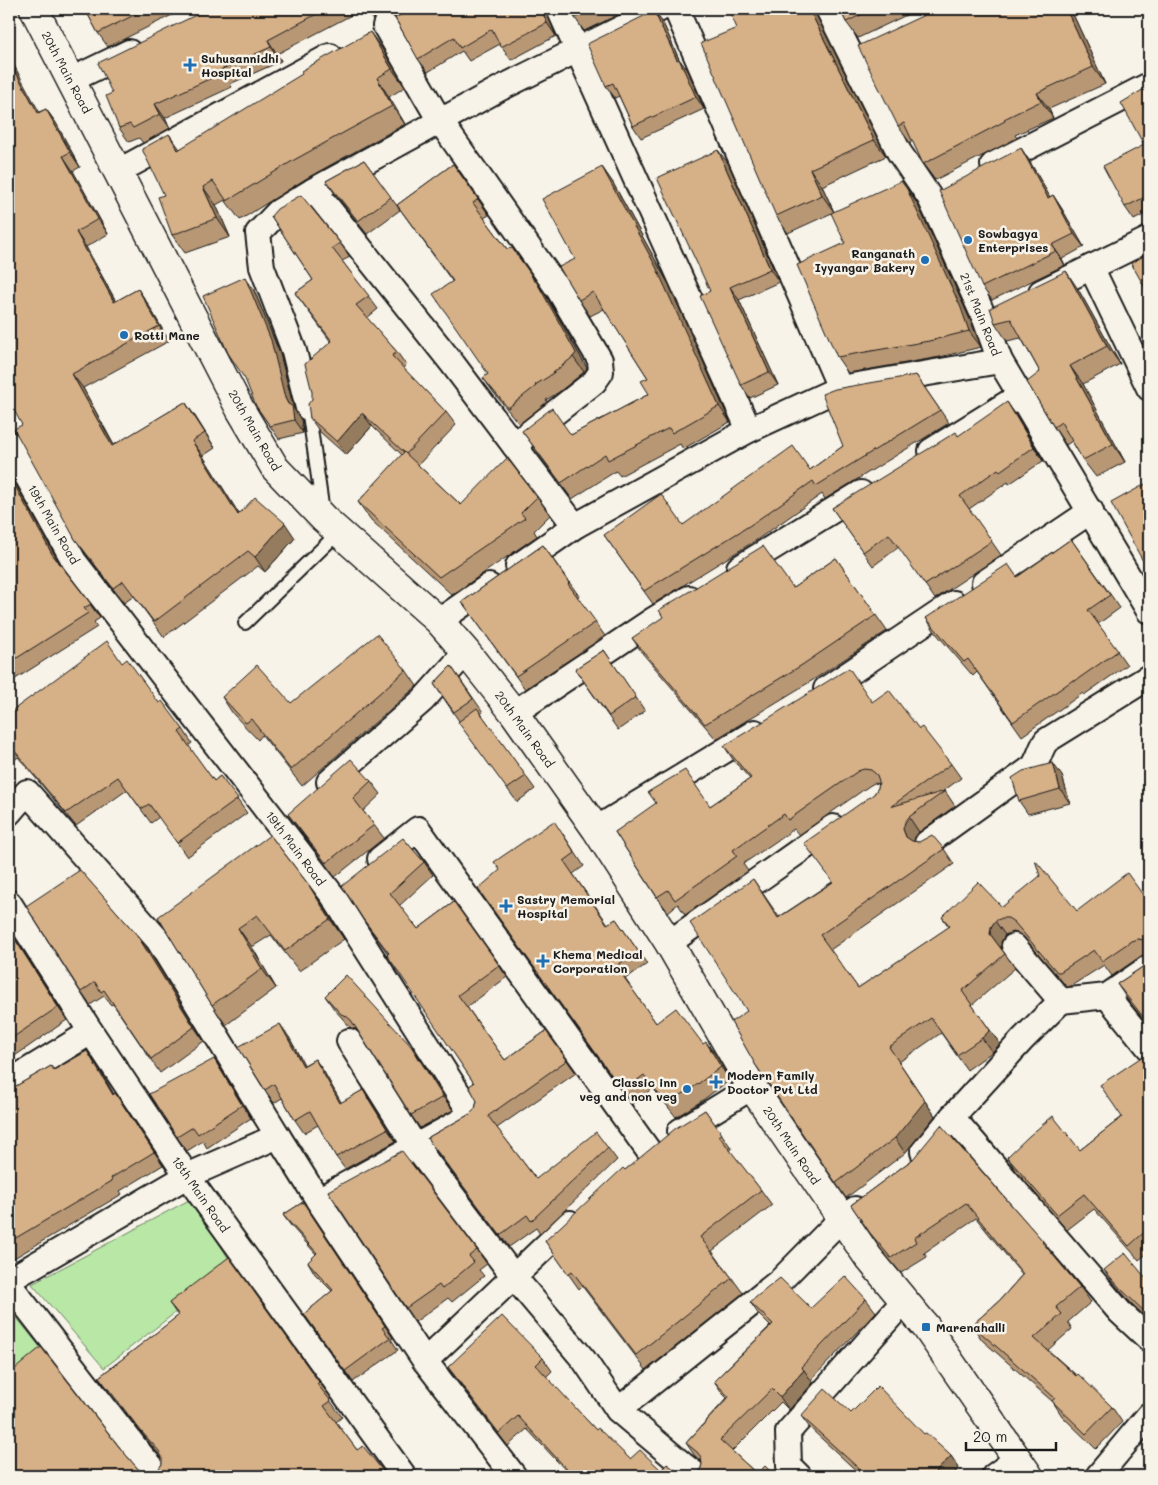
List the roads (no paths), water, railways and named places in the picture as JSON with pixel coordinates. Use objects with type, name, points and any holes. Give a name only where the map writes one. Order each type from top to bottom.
[{"type":"street","name":"20th Main Road","points":[[34,9],[240,409],[274,468],[331,525],[439,622],[466,652],[514,712],[596,830],[669,942],[752,1086],[868,1257],[926,1327],[1023,1468]]},
{"type":"street","points":[[559,9],[749,430]]},
{"type":"street","points":[[308,408],[294,350],[262,267],[258,233],[278,212],[314,190],[500,89],[660,9]]},
{"type":"street","points":[[676,9],[840,388]]},
{"type":"street","name":"21st Main Road","points":[[828,9],[860,52],[899,152],[938,193],[1003,311],[1000,361],[1149,611]]},
{"type":"street","points":[[119,171],[376,31],[558,289],[600,360],[601,372],[594,382],[514,445]]},
{"type":"street","points":[[71,80],[148,42]]},
{"type":"street","points":[[974,175],[1149,85]]},
{"type":"street","points":[[314,190],[452,363],[575,526]]},
{"type":"street","points":[[1003,311],[1149,239]]},
{"type":"street","points":[[1091,267],[1149,388]]},
{"type":"street","points":[[439,622],[575,526],[749,430],[840,388],[1000,361]]},
{"type":"street","points":[[912,462],[1021,395]]},
{"type":"street","name":"19th Main Road","points":[[9,444],[74,561],[286,819],[349,884],[472,1115],[318,1200]]},
{"type":"street","points":[[514,712],[653,620],[878,482]]},
{"type":"street","points":[[812,698],[1091,511]]},
{"type":"street","points":[[315,794],[423,700],[466,652]]},
{"type":"street","points":[[927,843],[1033,767],[1039,760],[1040,750],[1046,741],[1149,677]]},
{"type":"street","points":[[596,830],[770,723]]},
{"type":"street","points":[[9,813],[27,792],[158,940],[318,1200],[424,1361],[514,1476]]},
{"type":"street","points":[[669,942],[852,814]]},
{"type":"street","points":[[349,884],[418,830],[641,1157],[752,1086]]},
{"type":"street","name":"18th Main Road","points":[[9,903],[91,1032],[187,1176],[404,1476]]},
{"type":"street","points":[[1014,946],[1061,1001]]},
{"type":"street","points":[[907,1169],[1023,1038],[1061,1001],[1107,996],[1149,967]]},
{"type":"street","points":[[1107,996],[1149,1048]]},
{"type":"street","points":[[9,1082],[91,1032]]},
{"type":"street","points":[[349,1041],[415,1146],[514,1276],[584,1360],[618,1410],[698,1476]]},
{"type":"street","points":[[952,1117],[1120,1312],[1149,1339]]},
{"type":"street","points":[[9,1280],[187,1176],[278,1136]]},
{"type":"street","points":[[618,1410],[781,1280],[842,1218],[871,1197]]},
{"type":"street","points":[[424,1361],[584,1210]]},
{"type":"street","points":[[9,1284],[142,1456],[160,1476]]},
{"type":"street","points":[[799,1476],[789,1466],[788,1432],[904,1301]]},
{"type":"street","points":[[1098,1476],[1149,1415]]},
{"type":"street","points":[[994,1476],[1023,1468]]},
{"type":"lane","points":[[246,622],[331,525],[308,408]]},
{"type":"place","name":"Suhusannidhi Hospital","points":[[190,65]]},
{"type":"place","name":"Sowbagya Enterprises","points":[[968,240]]},
{"type":"place","name":"Ranganath Iyyangar Bakery","points":[[925,260]]},
{"type":"place","name":"Rotti Mane","points":[[124,335]]},
{"type":"place","name":"Sastry Memorial Hospital","points":[[506,906]]},
{"type":"place","name":"Khema Medical Corporation","points":[[543,961]]},
{"type":"place","name":"Modern Family Doctor Pvt Ltd","points":[[716,1082]]},
{"type":"place","name":"Classic inn veg and non veg","points":[[687,1089]]},
{"type":"place","name":"Marenahalli","points":[[926,1327]]}]
